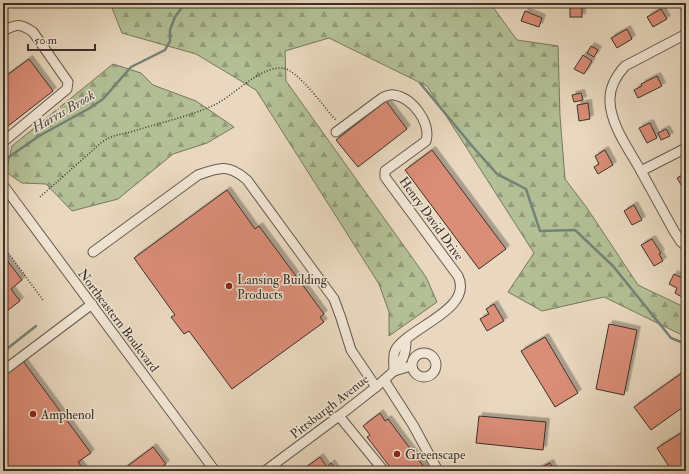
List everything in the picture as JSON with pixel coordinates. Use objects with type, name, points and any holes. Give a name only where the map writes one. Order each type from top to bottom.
[{"type":"street","points":[[3,31],[18,25],[24,26],[33,32],[68,82],[66,89],[3,142]]},
{"type":"street","points":[[686,34],[625,66],[618,74],[610,92],[611,111],[624,141],[674,231],[686,246]]},
{"type":"street","name":"Henry David Drive","points":[[336,132],[382,98],[388,95],[394,95],[402,97],[416,109],[423,119],[428,135],[426,141],[385,171],[385,176],[458,276],[461,281],[461,289],[459,295],[450,307],[396,349],[394,355],[394,371]]},
{"type":"street","points":[[641,171],[686,148]]},
{"type":"street","points":[[93,252],[198,176],[214,169],[227,168],[237,171],[248,180],[334,299],[351,350],[376,387]]},
{"type":"street","name":"Northeastern Boulevard","points":[[3,185],[215,471]]},
{"type":"street","points":[[3,371],[92,304]]},
{"type":"street","name":"Pittsburgh Avenue","points":[[265,471],[339,416],[394,371],[411,366]]},
{"type":"street","points":[[384,380],[413,425],[438,471]]},
{"type":"street","points":[[339,416],[384,471]]},
{"type":"path","points":[[40,197],[102,142],[112,136],[186,116],[213,105],[267,70],[282,68],[297,75],[332,116],[345,126]]},
{"type":"path","points":[[3,246],[43,300]]},
{"type":"green space","points":[[110,3],[490,3],[517,40],[558,46],[560,116],[565,179],[587,208],[638,285],[686,308],[686,340],[680,334],[604,297],[542,311],[508,292],[534,253],[427,86],[329,38],[285,51],[286,81],[426,277],[437,302],[389,336],[389,312],[379,284],[256,90],[196,54],[122,33]]},
{"type":"green space","points":[[113,64],[141,73],[153,85],[196,101],[234,127],[207,143],[173,154],[118,199],[72,211],[46,184],[22,183],[6,172],[12,146]]},
{"type":"building","points":[[570,6],[582,6],[582,17],[570,17]]},
{"type":"building","points":[[661,9],[667,19],[653,27],[647,17]]},
{"type":"building","points":[[525,11],[542,18],[539,27],[521,21]]},
{"type":"building","points":[[627,29],[632,39],[617,48],[611,38]]},
{"type":"building","points":[[591,46],[598,50],[594,57],[587,53]]},
{"type":"building","points":[[583,55],[592,61],[584,74],[574,69]]},
{"type":"building","points":[[29,59],[53,91],[3,130],[3,78]]},
{"type":"building","points":[[657,76],[662,86],[638,98],[634,90],[642,86],[641,84]]},
{"type":"building","points":[[581,93],[583,100],[574,102],[572,95]]},
{"type":"building","points":[[386,101],[407,129],[358,167],[336,140]]},
{"type":"building","points":[[588,103],[590,119],[579,121],[577,105]]},
{"type":"building","points":[[650,123],[657,138],[647,143],[639,128]]},
{"type":"building","points":[[666,129],[670,136],[661,140],[658,133]]},
{"type":"building","points":[[432,150],[506,249],[479,269],[405,170]]},
{"type":"building","points":[[605,150],[613,165],[598,174],[594,167],[599,164],[595,156]]},
{"type":"building","points":[[686,173],[686,187],[683,188],[677,178]]},
{"type":"building","name":"Lansing Building Products","points":[[227,190],[255,229],[259,226],[324,314],[320,317],[324,322],[232,389],[189,331],[184,334],[171,317],[175,315],[134,258]]},
{"type":"building","points":[[634,205],[642,220],[632,225],[624,211]]},
{"type":"building","points":[[652,239],[661,253],[659,254],[663,261],[654,266],[641,245]]},
{"type":"building","points":[[3,255],[22,280],[11,289],[20,301],[3,314]]},
{"type":"building","points":[[674,274],[686,280],[686,287],[682,297],[675,293],[677,288],[669,284]]},
{"type":"building","points":[[494,304],[504,321],[487,331],[480,319],[489,314],[486,309]]},
{"type":"building","points":[[609,324],[637,330],[624,395],[596,389]]},
{"type":"building","points":[[545,337],[578,393],[555,407],[521,351]]},
{"type":"building","name":"Amphenol","points":[[23,361],[91,453],[78,462],[85,471],[3,471],[3,376]]},
{"type":"building","points":[[686,370],[686,405],[651,430],[634,407]]},
{"type":"building","name":"Greenscape","points":[[380,413],[385,421],[388,419],[427,471],[393,471],[367,437],[370,435],[363,426]]},
{"type":"building","points":[[479,416],[546,422],[543,450],[476,443]]},
{"type":"building","points":[[686,430],[686,464],[675,471],[672,471],[657,448]]},
{"type":"building","points":[[153,447],[166,464],[156,471],[121,471]]},
{"type":"building","points":[[320,457],[327,467],[331,463],[337,471],[301,471]]},
{"type":"building","points":[[550,463],[554,471],[534,471]]},
{"type":"waterway","name":"Harris Brook","points":[[3,161],[39,136],[90,108],[103,99],[131,67],[165,50],[170,41],[170,30],[175,17],[185,3]]},
{"type":"waterway","points":[[420,83],[497,174],[526,189],[540,231],[575,230],[613,266],[671,338],[686,344]]},
{"type":"waterway","points":[[3,352],[36,326]]},
{"type":"place","name":"Lansing Building Products","points":[[229,286]]},
{"type":"place","name":"Amphenol","points":[[33,414]]},
{"type":"place","name":"Greenscape","points":[[397,454]]}]
